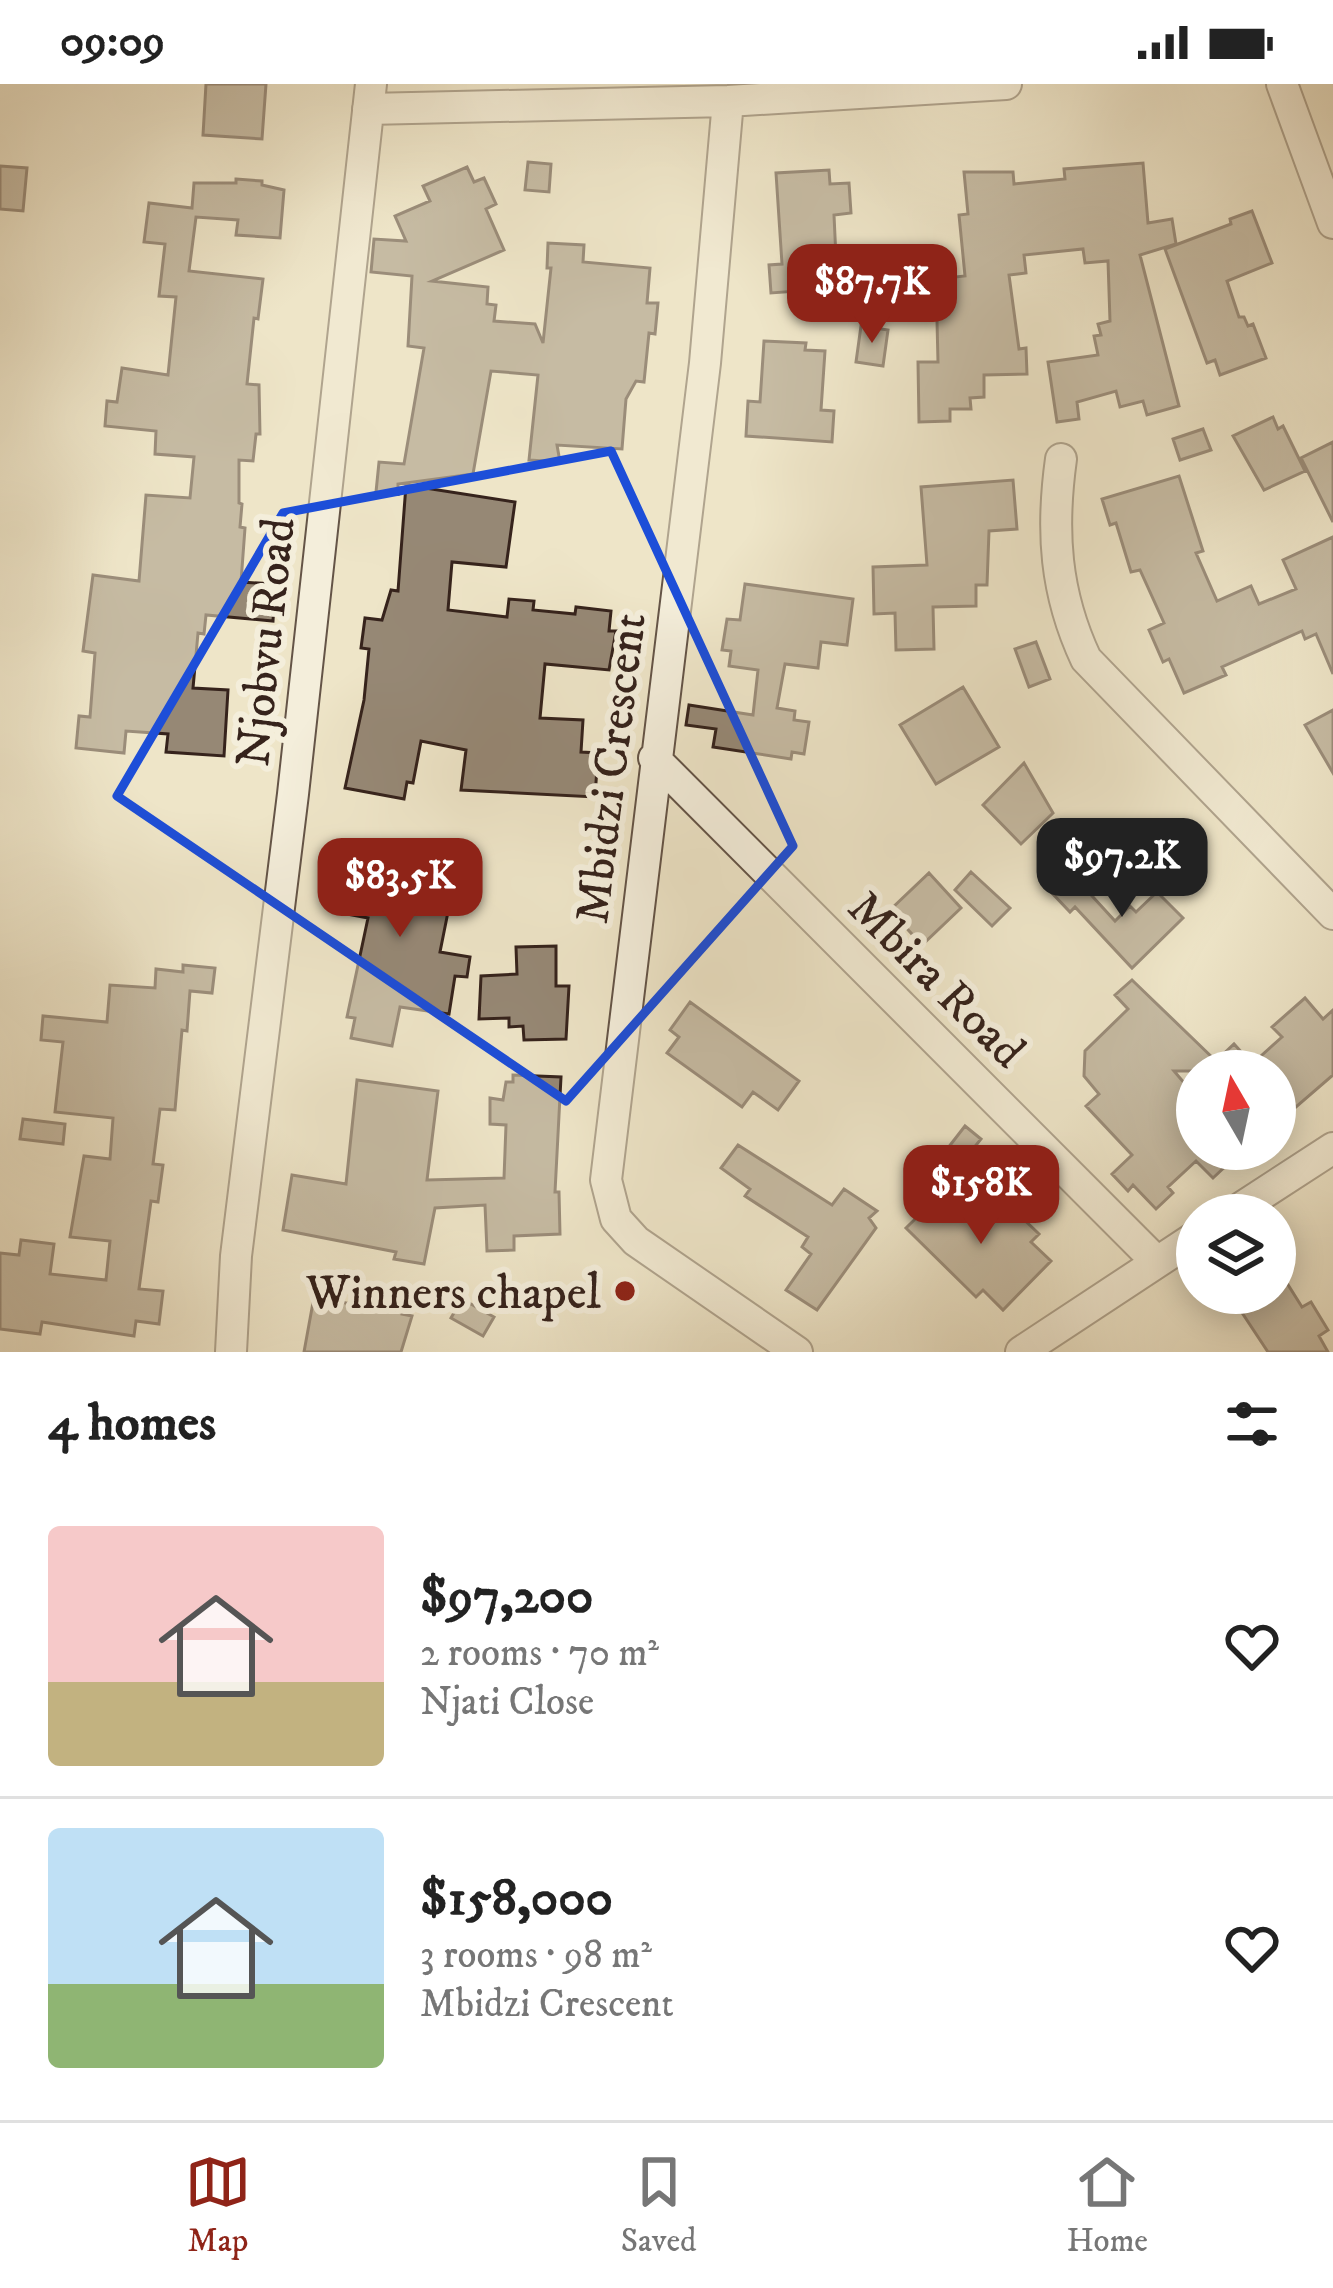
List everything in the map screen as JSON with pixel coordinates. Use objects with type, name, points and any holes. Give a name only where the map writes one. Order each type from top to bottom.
[{"type":"street","points":[[370,96],[728,101],[1006,84]]},
{"type":"street","points":[[1282,84],[1333,223]]},
{"type":"street","name":"Njobvu Road","points":[[231,1352],[236,1256],[296,770],[370,96]]},
{"type":"street","name":"Mbidzi Crescent","points":[[728,101],[705,363],[606,1180],[616,1219],[636,1241],[797,1352]]},
{"type":"street","points":[[1061,459],[1054,534],[1067,608],[1086,659],[1333,914]]},
{"type":"street","name":"Mbira Road","points":[[655,758],[1157,1262]]},
{"type":"street","points":[[1262,1194],[1333,1148]]},
{"type":"street","points":[[1021,1352],[1176,1250]]},
{"type":"highlighted area","points":[[611,451],[793,846],[566,1101],[117,796],[283,513]]},
{"type":"building","points":[[206,84],[266,84],[262,139],[203,135]]},
{"type":"building","points":[[528,162],[551,164],[549,192],[525,190]]},
{"type":"building","points":[[1143,163],[1148,223],[1172,219],[1176,244],[1140,255],[1179,406],[1147,415],[1143,401],[1120,407],[1116,391],[1077,402],[1079,419],[1057,422],[1048,362],[1098,355],[1094,336],[1101,335],[1098,324],[1110,321],[1108,261],[1085,263],[1083,249],[1024,255],[1026,273],[1009,275],[1019,349],[1026,348],[1027,374],[984,375],[984,397],[970,398],[971,409],[950,409],[950,421],[919,422],[918,362],[938,362],[936,279],[965,276],[959,215],[968,214],[964,172],[1013,172],[1014,184],[1065,179],[1064,169]]},
{"type":"building","points":[[0,166],[27,168],[23,211],[0,209]]},
{"type":"building","points":[[467,167],[474,182],[484,178],[496,204],[486,209],[504,250],[432,281],[488,287],[487,304],[496,305],[494,321],[535,324],[543,343],[551,268],[547,268],[548,243],[584,245],[583,262],[650,268],[647,303],[658,303],[655,334],[649,333],[644,382],[636,381],[626,399],[622,449],[557,445],[560,462],[529,460],[538,375],[491,371],[473,474],[398,484],[398,494],[376,492],[379,462],[404,464],[424,348],[408,346],[412,276],[371,272],[374,239],[406,241],[395,216],[430,201],[423,186]]},
{"type":"building","points":[[829,170],[830,184],[849,183],[851,213],[834,215],[836,258],[853,257],[856,303],[825,305],[824,289],[771,293],[769,265],[782,264],[776,173]]},
{"type":"building","points":[[236,179],[262,181],[262,185],[284,190],[280,238],[236,235],[238,220],[196,217],[189,271],[263,279],[247,384],[259,385],[260,434],[256,434],[253,461],[239,460],[240,527],[245,528],[241,582],[275,584],[273,621],[206,615],[204,634],[198,633],[193,688],[228,690],[224,756],[166,752],[168,734],[126,731],[124,753],[76,748],[79,716],[90,717],[95,653],[83,651],[93,575],[139,581],[146,495],[190,498],[194,457],[155,454],[156,431],[105,426],[107,401],[117,402],[122,368],[168,375],[176,297],[159,296],[165,244],[144,242],[149,203],[192,208],[194,183],[236,183]]},
{"type":"building","points":[[1252,211],[1272,263],[1227,281],[1239,317],[1248,326],[1253,324],[1266,358],[1220,375],[1215,360],[1207,363],[1165,249]]},
{"type":"building","points":[[861,326],[888,330],[883,366],[856,362]]},
{"type":"building","points":[[764,341],[806,343],[805,350],[825,351],[821,410],[834,411],[832,442],[746,436],[748,401],[760,402]]},
{"type":"building","points":[[1273,417],[1278,429],[1283,426],[1305,471],[1264,490],[1233,436]]},
{"type":"building","points":[[1203,429],[1211,450],[1180,460],[1173,439]]},
{"type":"building","points":[[1333,442],[1333,522],[1301,458]]},
{"type":"building","points":[[1179,476],[1203,551],[1196,553],[1217,601],[1251,586],[1259,604],[1296,589],[1283,560],[1333,537],[1333,674],[1316,634],[1305,639],[1302,631],[1222,667],[1226,675],[1184,693],[1149,630],[1164,623],[1140,570],[1131,572],[1116,523],[1110,525],[1102,499]]},
{"type":"building","points":[[1013,480],[1017,529],[989,531],[987,585],[976,585],[976,606],[933,607],[934,649],[896,650],[895,613],[874,614],[873,567],[927,565],[921,487]]},
{"type":"building","points":[[406,485],[515,502],[506,567],[452,562],[448,610],[507,617],[509,599],[534,601],[533,610],[611,611],[609,631],[616,631],[609,670],[545,664],[540,718],[583,720],[581,752],[598,753],[595,797],[461,790],[466,750],[421,741],[413,783],[407,782],[404,799],[345,788],[364,700],[369,649],[361,648],[365,618],[382,620],[391,590],[398,591]]},
{"type":"building","points":[[745,584],[853,599],[847,645],[821,642],[818,668],[785,664],[777,708],[795,711],[794,720],[809,722],[804,754],[792,752],[791,759],[713,747],[716,729],[686,725],[689,705],[753,715],[758,670],[729,666],[731,651],[722,650],[727,619],[740,620]]},
{"type":"building","points":[[1036,642],[1050,679],[1029,687],[1015,649]]},
{"type":"building","points":[[963,687],[999,747],[936,784],[900,725]]},
{"type":"building","points":[[1333,710],[1333,773],[1305,725]]},
{"type":"building","points":[[1024,763],[1053,813],[1021,844],[983,805]]},
{"type":"building","points":[[355,843],[387,848],[386,854],[457,867],[440,952],[470,957],[467,977],[455,976],[449,1014],[400,1007],[392,1046],[351,1038],[355,1018],[347,1017],[368,918],[342,913]]},
{"type":"building","points":[[971,872],[1010,908],[992,926],[955,890]]},
{"type":"building","points":[[929,873],[961,908],[922,945],[890,910]]},
{"type":"building","points":[[1071,873],[1115,921],[1130,906],[1136,912],[1157,892],[1183,918],[1132,968],[1075,907],[1070,912],[1051,892]]},
{"type":"building","points":[[556,946],[556,986],[569,986],[566,1039],[524,1040],[523,1026],[509,1027],[509,1018],[479,1019],[481,976],[517,974],[516,947]]},
{"type":"building","points":[[183,965],[215,968],[212,993],[190,991],[175,1110],[160,1109],[153,1164],[163,1165],[158,1202],[151,1201],[139,1289],[163,1291],[159,1324],[136,1321],[134,1336],[42,1322],[40,1334],[0,1329],[0,1253],[19,1255],[21,1240],[54,1244],[50,1274],[106,1280],[110,1241],[70,1237],[84,1156],[110,1159],[113,1118],[55,1112],[63,1042],[41,1040],[43,1016],[107,1022],[110,985],[155,988],[156,969],[183,972]]},
{"type":"building","points":[[1132,980],[1205,1050],[1176,1050],[1176,1170],[1186,1170],[1168,1187],[1173,1193],[1156,1209],[1133,1185],[1128,1191],[1112,1174],[1132,1155],[1086,1106],[1099,1094],[1084,1076],[1085,1051],[1128,1009],[1115,995]]},
{"type":"building","points":[[1305,998],[1323,1019],[1333,1010],[1333,1075],[1296,1107],[1296,1050],[1268,1050],[1282,1037],[1272,1027]]},
{"type":"building","points":[[690,1002],[799,1081],[778,1110],[753,1092],[742,1107],[667,1053],[679,1037],[670,1030]]},
{"type":"building","points":[[513,1075],[561,1077],[555,1192],[559,1192],[560,1234],[514,1236],[514,1250],[487,1251],[485,1205],[435,1208],[424,1264],[394,1259],[396,1252],[283,1230],[292,1175],[346,1184],[357,1080],[438,1091],[427,1180],[504,1178],[506,1125],[490,1124],[490,1098],[503,1100],[506,1082],[513,1082]]},
{"type":"building","points":[[23,1119],[65,1124],[63,1144],[20,1139]]},
{"type":"building","points":[[965,1126],[981,1139],[952,1175],[937,1162]]},
{"type":"building","points":[[738,1145],[832,1205],[844,1189],[877,1211],[869,1218],[876,1228],[817,1310],[786,1290],[811,1254],[802,1247],[808,1237],[745,1196],[750,1189],[721,1168]]},
{"type":"building","points":[[949,1186],[989,1227],[1010,1206],[1039,1234],[1031,1242],[1051,1261],[1003,1310],[983,1290],[976,1297],[906,1228]]},
{"type":"building","points":[[314,1297],[378,1309],[379,1304],[403,1308],[402,1314],[412,1316],[401,1352],[304,1352]]},
{"type":"building","points":[[1296,1297],[1302,1307],[1311,1302],[1328,1330],[1319,1336],[1328,1352],[1268,1352],[1243,1314],[1296,1314]]},
{"type":"building","points":[[462,1299],[494,1317],[483,1336],[451,1318]]},
{"type":"place","name":"Winners chapel","points":[[625,1291]]}]
